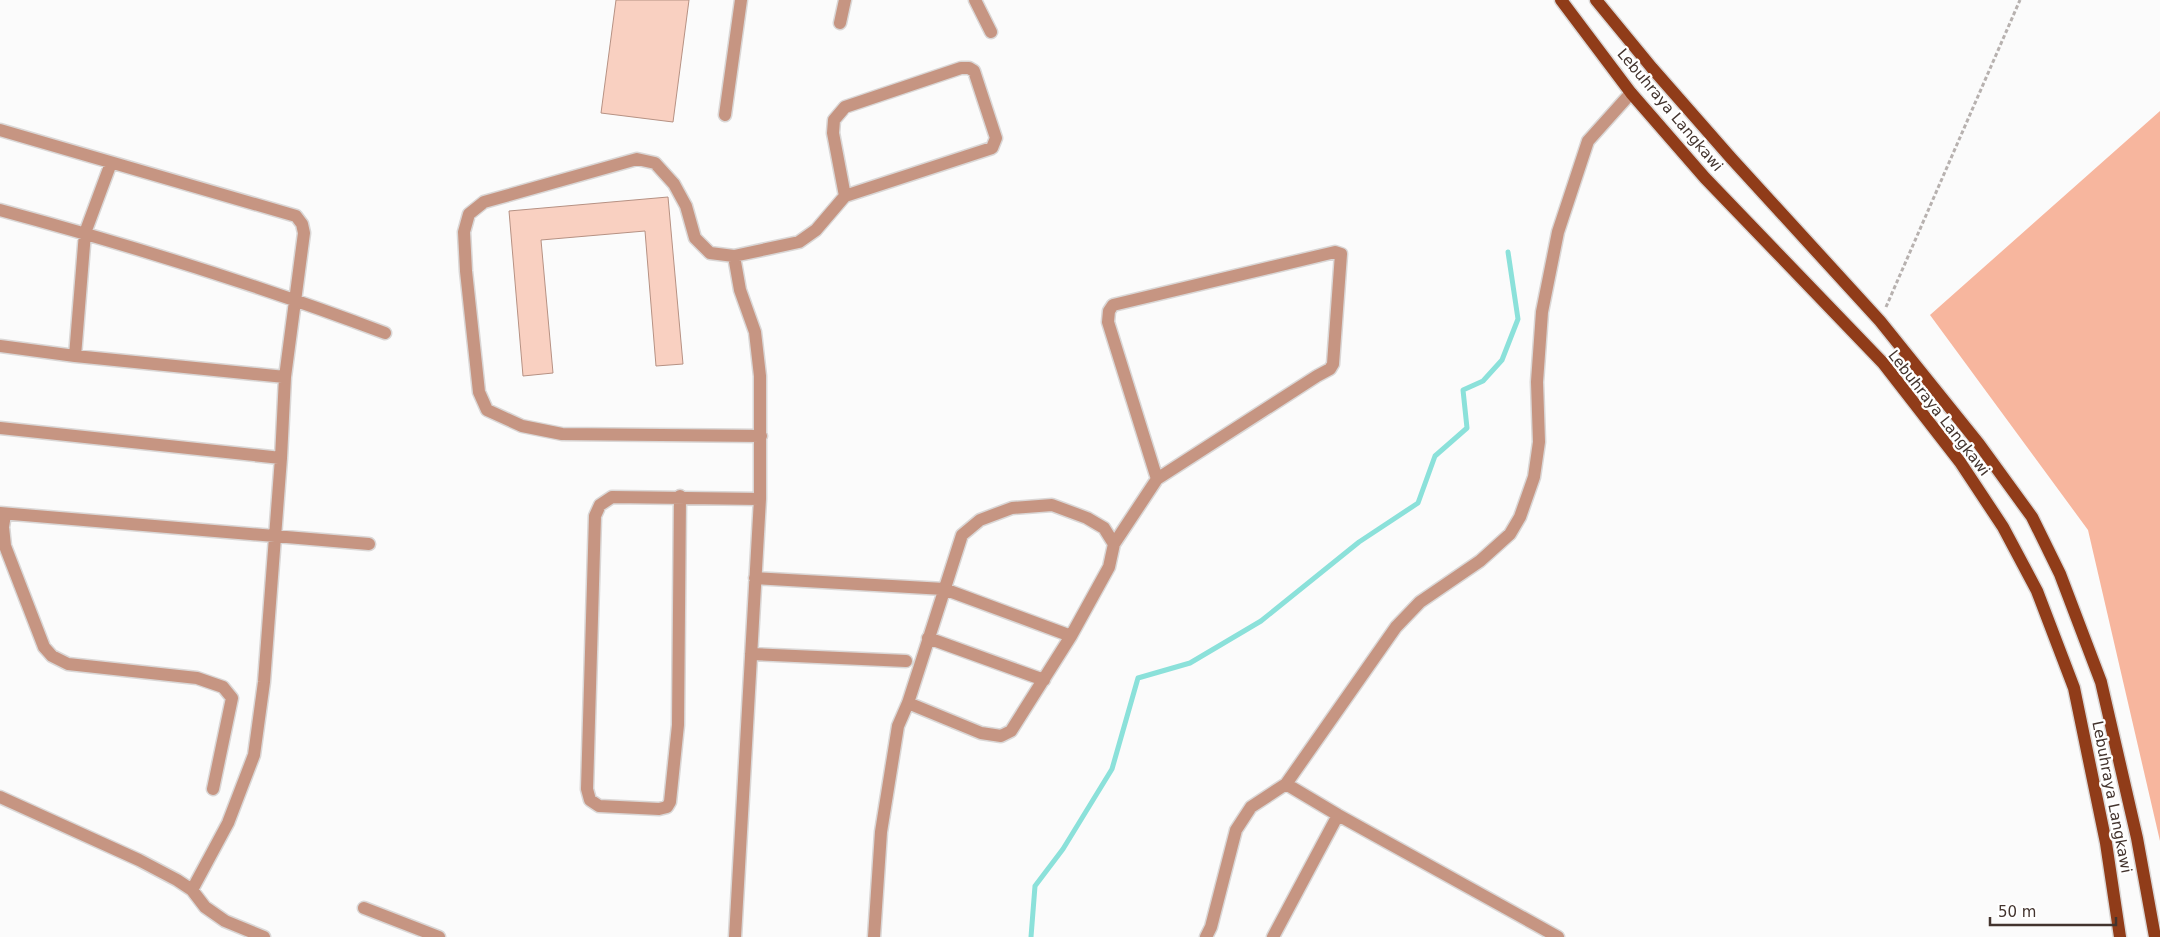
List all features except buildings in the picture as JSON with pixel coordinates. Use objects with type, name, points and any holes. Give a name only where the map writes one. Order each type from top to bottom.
[{"type":"main road","name":"Lebuhraya Langkawi","points":[[1561,0],[1631,93],[1704,178],[1883,363],[1960,462],[2003,527],[2037,591],[2074,688],[2106,842],[2120,937]]},
{"type":"main road","name":"Lebuhraya Langkawi","points":[[1596,0],[1652,68],[1725,151],[1880,321],[1979,444],[2032,517],[2047,545],[2101,682],[2137,838],[2156,937]]},
{"type":"street","points":[[725,114],[741,0]]},
{"type":"street","points":[[840,23],[846,0]]},
{"type":"street","points":[[975,0],[991,32]]},
{"type":"street","points":[[761,436],[562,434],[522,426],[487,410],[478,392],[466,271],[464,232],[469,214],[484,202],[637,159],[655,163],[674,184],[686,206],[694,238],[710,253],[734,256],[799,242],[816,230],[845,196],[992,148],[996,138],[974,71],[969,68],[961,68],[845,107],[834,120],[833,133],[845,196]]},
{"type":"street","points":[[1206,937],[1211,927],[1236,830],[1251,808],[1286,784],[1396,627],[1420,602],[1480,561],[1510,534],[1520,517],[1534,477],[1539,442],[1537,382],[1542,312],[1558,232],[1588,141],[1631,93]]},
{"type":"street","points":[[0,130],[296,216],[302,224],[304,234],[285,377],[281,458],[264,682],[254,755],[228,823],[192,890]]},
{"type":"street","points":[[75,356],[85,233],[111,163]]},
{"type":"street","points":[[0,210],[85,233],[295,299],[384,333]]},
{"type":"street","points":[[908,703],[981,733],[1001,736],[1011,732],[1071,636],[1109,567],[1114,544],[1157,479],[1330,369],[1334,355],[1341,254],[1335,252],[1113,305],[1108,322],[1157,479]]},
{"type":"street","points":[[734,256],[740,290],[755,332],[760,376],[761,436],[760,499],[752,654],[735,937]]},
{"type":"street","points":[[0,346],[75,356],[285,377]]},
{"type":"street","points":[[0,428],[281,458]]},
{"type":"street","points":[[680,496],[678,725],[670,802],[667,807],[659,809],[599,806],[590,800],[587,789],[595,516],[600,505],[612,497],[680,496],[760,499]]},
{"type":"street","points":[[874,937],[880,832],[898,726],[908,703],[962,536],[980,520],[1012,508],[1052,506],[1087,518],[1104,528],[1114,544]]},
{"type":"street","points":[[213,789],[232,698],[224,687],[197,678],[68,664],[52,656],[44,647],[5,546],[3,514],[369,544]]},
{"type":"street","points":[[755,578],[944,589],[1071,636]]},
{"type":"street","points":[[928,638],[1044,680]]},
{"type":"street","points":[[752,654],[906,661]]},
{"type":"street","points":[[1286,784],[1338,815],[1558,937]]},
{"type":"street","points":[[0,796],[139,860],[192,890],[205,907],[225,921],[264,937]]},
{"type":"street","points":[[1273,937],[1338,815]]},
{"type":"street","points":[[364,908],[439,937]]},
{"type":"path","points":[[1880,321],[2020,0]]},
{"type":"shaded area","points":[[2160,111],[2160,841],[2088,530],[1930,315]]},
{"type":"waterway","points":[[1031,937],[1035,886],[1063,849],[1112,769],[1138,678],[1190,663],[1261,621],[1359,542],[1418,503],[1435,456],[1467,428],[1463,390],[1483,381],[1502,360],[1518,319],[1508,252]]}]
